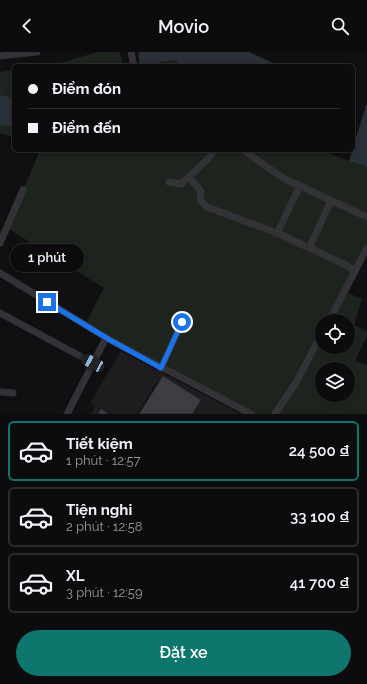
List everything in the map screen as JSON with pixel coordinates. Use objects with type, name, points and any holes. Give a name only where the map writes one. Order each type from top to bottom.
[{"type":"street","points":[[0,56],[38,52]]},
{"type":"street","points":[[131,52],[134,64]]},
{"type":"street","points":[[169,182],[181,184],[209,158],[213,152]]},
{"type":"street","points":[[246,152],[268,169],[367,218]]},
{"type":"street","points":[[189,177],[201,191],[200,200],[207,207],[276,233],[346,265],[355,271]]},
{"type":"street","points":[[276,233],[300,186]]},
{"type":"street","points":[[0,243],[23,190]]},
{"type":"street","points":[[309,248],[331,201]]},
{"type":"street","points":[[332,314],[367,248]]},
{"type":"street","points":[[0,274],[106,338],[251,414]]},
{"type":"street","points":[[0,313],[93,363]]},
{"type":"street","points":[[161,368],[182,322]]},
{"type":"street","points":[[67,414],[106,338]]},
{"type":"street","points":[[275,414],[296,381],[315,346]]},
{"type":"street","points":[[0,392],[13,392]]},
{"type":"shaded area","points":[[98,52],[119,52],[123,64],[57,64]]},
{"type":"shaded area","points":[[138,52],[249,52],[276,64],[180,64],[175,60],[152,64],[140,64]]},
{"type":"shaded area","points":[[175,60],[180,64],[154,64]]},
{"type":"shaded area","points":[[12,70],[12,136],[0,133],[0,72]]},
{"type":"shaded area","points":[[0,95],[12,98],[12,127],[0,125]]},
{"type":"shaded area","points":[[367,105],[367,167],[349,161],[352,152],[355,152],[355,141]]},
{"type":"shaded area","points":[[39,152],[325,152],[367,167],[367,248],[344,291],[362,299],[355,322],[355,314],[315,314],[315,354],[355,354],[355,325],[367,331],[367,336],[355,361],[367,365],[367,414],[251,414],[85,325],[104,288],[7,228]]},
{"type":"shaded area","points":[[121,351],[241,414],[91,414],[95,406],[90,403]]},
{"type":"building","points":[[163,376],[201,400],[192,414],[139,414]]},
{"type":"building","points":[[101,409],[109,414],[98,414]]},
{"type":"route","points":[[47,302],[110,340],[161,368],[182,322]]}]
